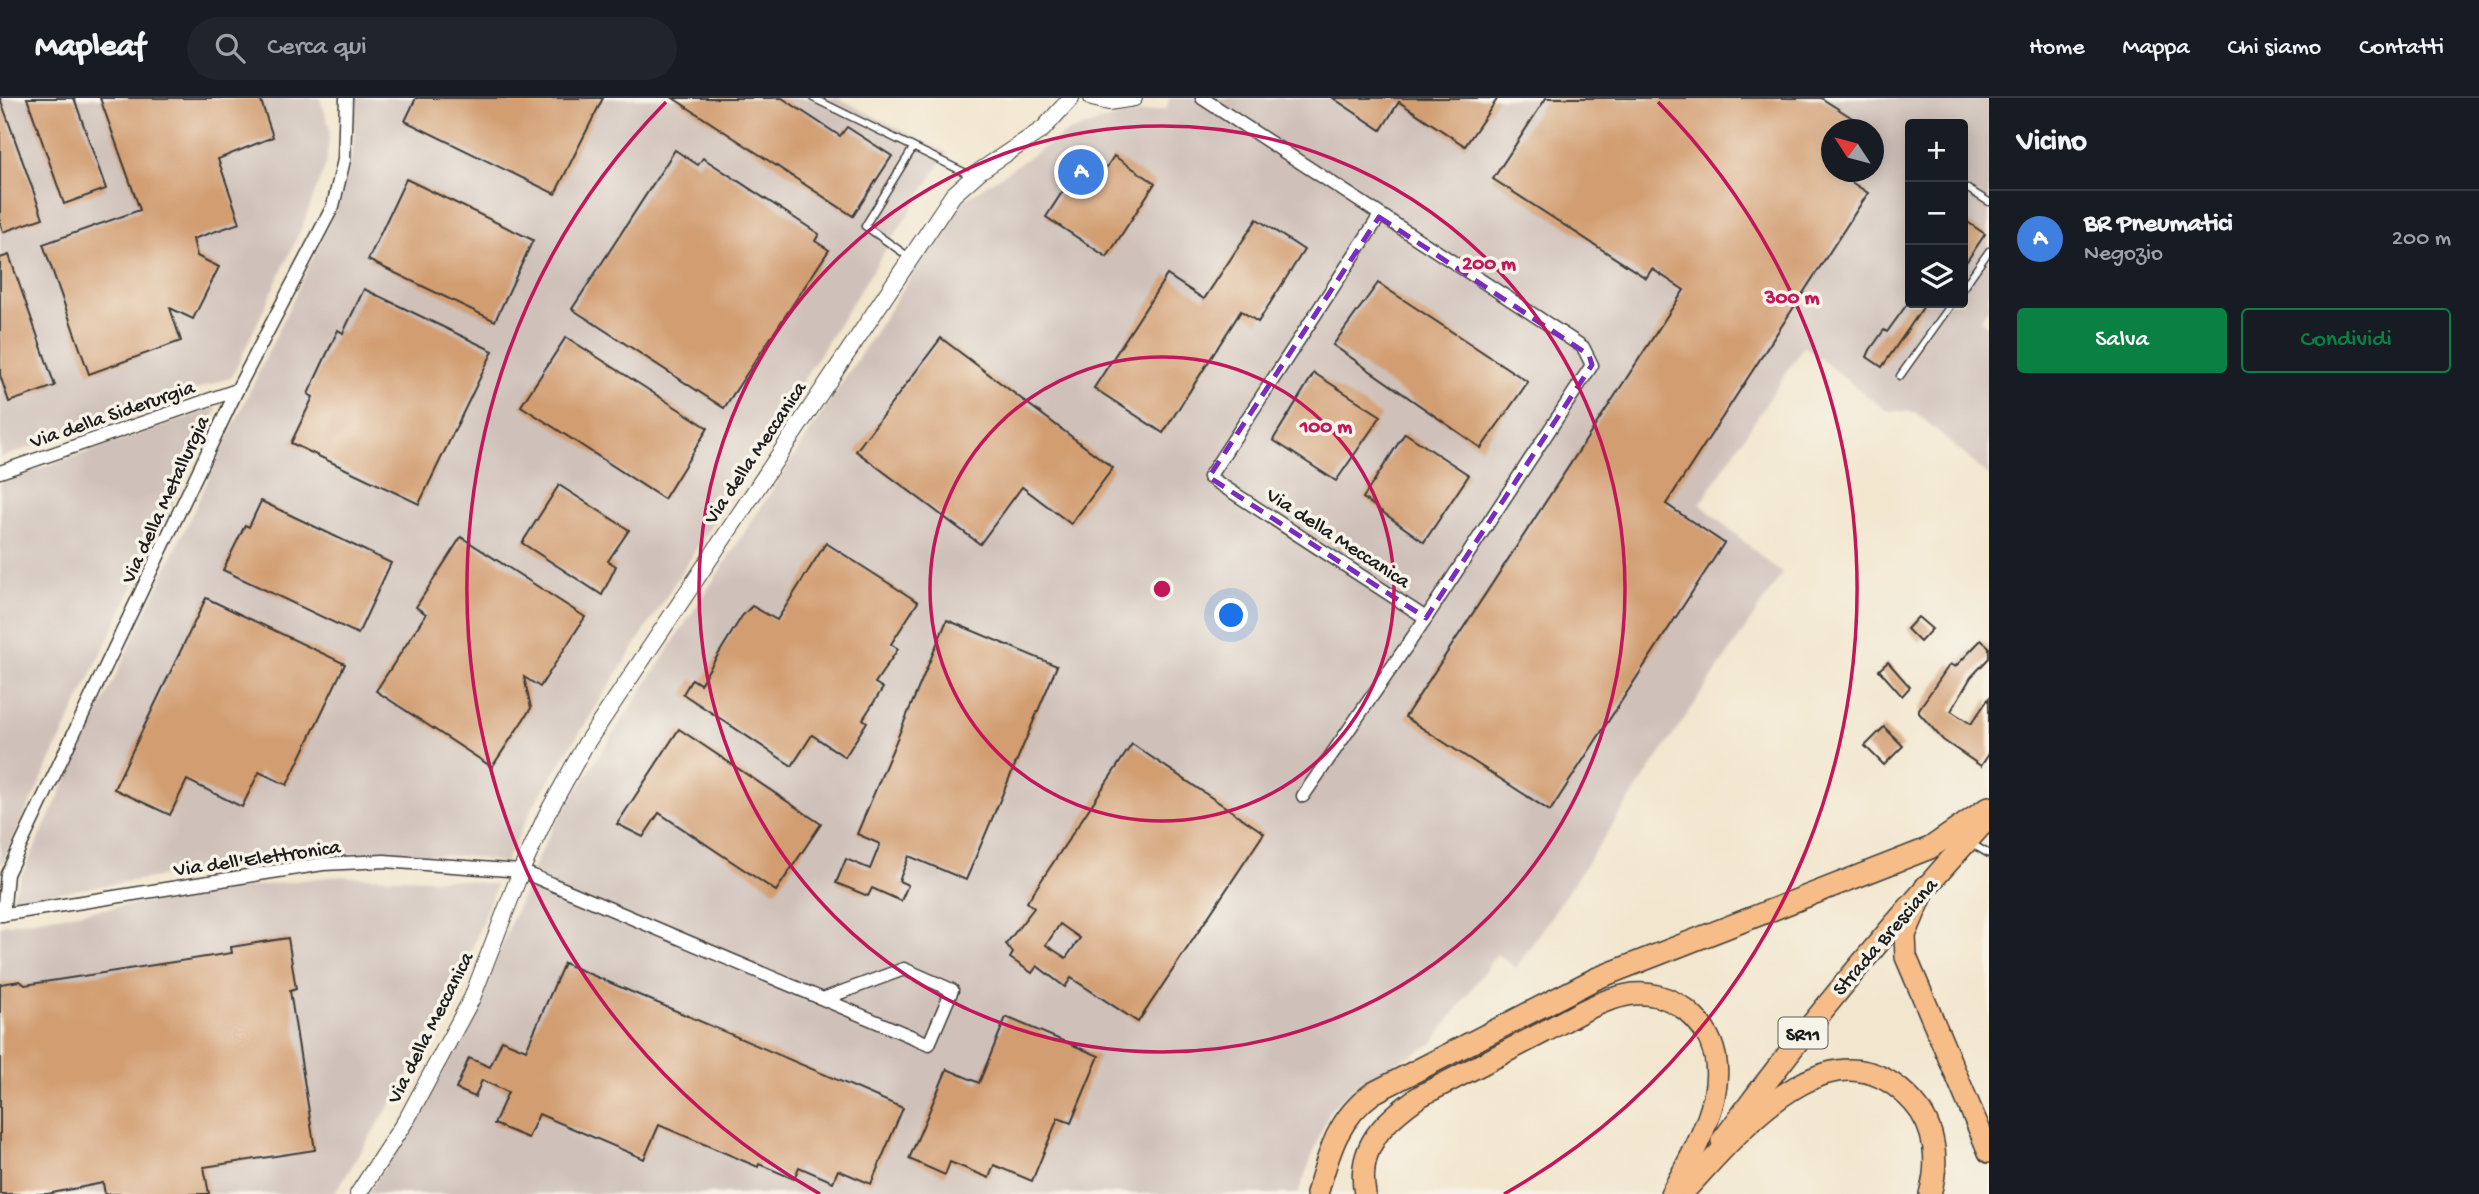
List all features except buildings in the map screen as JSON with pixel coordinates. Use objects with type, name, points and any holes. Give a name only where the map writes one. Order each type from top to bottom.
[{"type":"main road","points":[[1317,1194],[1339,1126],[1361,1101],[1380,1089],[1603,975],[1909,858],[1944,841],[1989,807]]},
{"type":"main road","name":"Strada Bresciana","points":[[1681,1187],[1824,1005],[1989,817]]},
{"type":"main road","points":[[1926,886],[1905,935],[1906,957],[1989,1152]]},
{"type":"main road","points":[[1364,1194],[1363,1171],[1369,1144],[1375,1134],[1420,1096],[1592,1007],[1639,994],[1661,996],[1682,1006],[1700,1024],[1716,1055],[1718,1077],[1711,1112],[1681,1187]]},
{"type":"main road","points":[[1681,1187],[1783,1094],[1823,1074],[1856,1072],[1870,1074],[1898,1089],[1924,1115],[1936,1163],[1930,1194]]},
{"type":"street","name":"Via della Metallurgia","points":[[2,915],[7,874],[237,390],[333,206],[344,160],[346,98]]},
{"type":"street","name":"Via della Meccanica","points":[[358,1194],[408,1117],[472,998],[521,871],[547,814],[585,745],[953,195],[973,176],[1043,129],[1071,98]]},
{"type":"street","points":[[1092,98],[1109,102],[1133,98]]},
{"type":"street","points":[[1202,98],[1380,217],[1583,347],[1592,365],[1426,618],[1303,796]]},
{"type":"street","name":"Via della Meccanica","points":[[1380,217],[1209,477],[1426,618]]},
{"type":"street","name":"Via della Siderurgia","points":[[0,472],[237,390]]},
{"type":"street","name":"Via dell'Elettronica","points":[[2,915],[323,864],[384,861],[521,871]]},
{"type":"street","points":[[521,871],[929,1044],[952,989],[904,969],[823,999]]},
{"type":"lane","points":[[813,98],[973,176]]},
{"type":"lane","points":[[909,257],[865,226],[914,148]]},
{"type":"lane","points":[[1968,189],[1989,202]]},
{"type":"lane","points":[[1968,280],[1989,251]]},
{"type":"lane","points":[[1900,376],[1948,308]]},
{"type":"lane","points":[[1967,842],[1989,855]]},
{"type":"highlighted area","points":[[1379,217],[1589,355],[1592,365],[1426,618],[1209,477]]},
{"type":"shaded area","points":[[0,98],[320,98],[330,128],[326,164],[302,227],[232,377],[0,458]]},
{"type":"shaded area","points":[[352,98],[838,98],[947,153],[534,805],[505,863],[465,856],[335,853],[222,867],[10,900],[323,236],[348,172],[354,140]]},
{"type":"shaded area","points":[[1170,98],[1989,98],[1989,306],[1981,319],[1989,327],[1989,476],[1915,412],[1885,410],[1804,346],[1700,504],[1782,574],[1516,968],[1497,954],[1432,1044],[1358,1084],[1329,1111],[1298,1194],[367,1194],[435,1086],[477,1006],[537,859],[558,819],[959,203],[1066,133],[1111,118],[1166,109]]},
{"type":"shaded area","points":[[218,407],[0,867],[0,482]]},
{"type":"shaded area","points":[[335,876],[463,880],[496,885],[468,959],[411,1072],[334,1194],[0,1194],[0,925]]},
{"type":"place","name":"BR Pneumatici","points":[[1081,172]]}]
